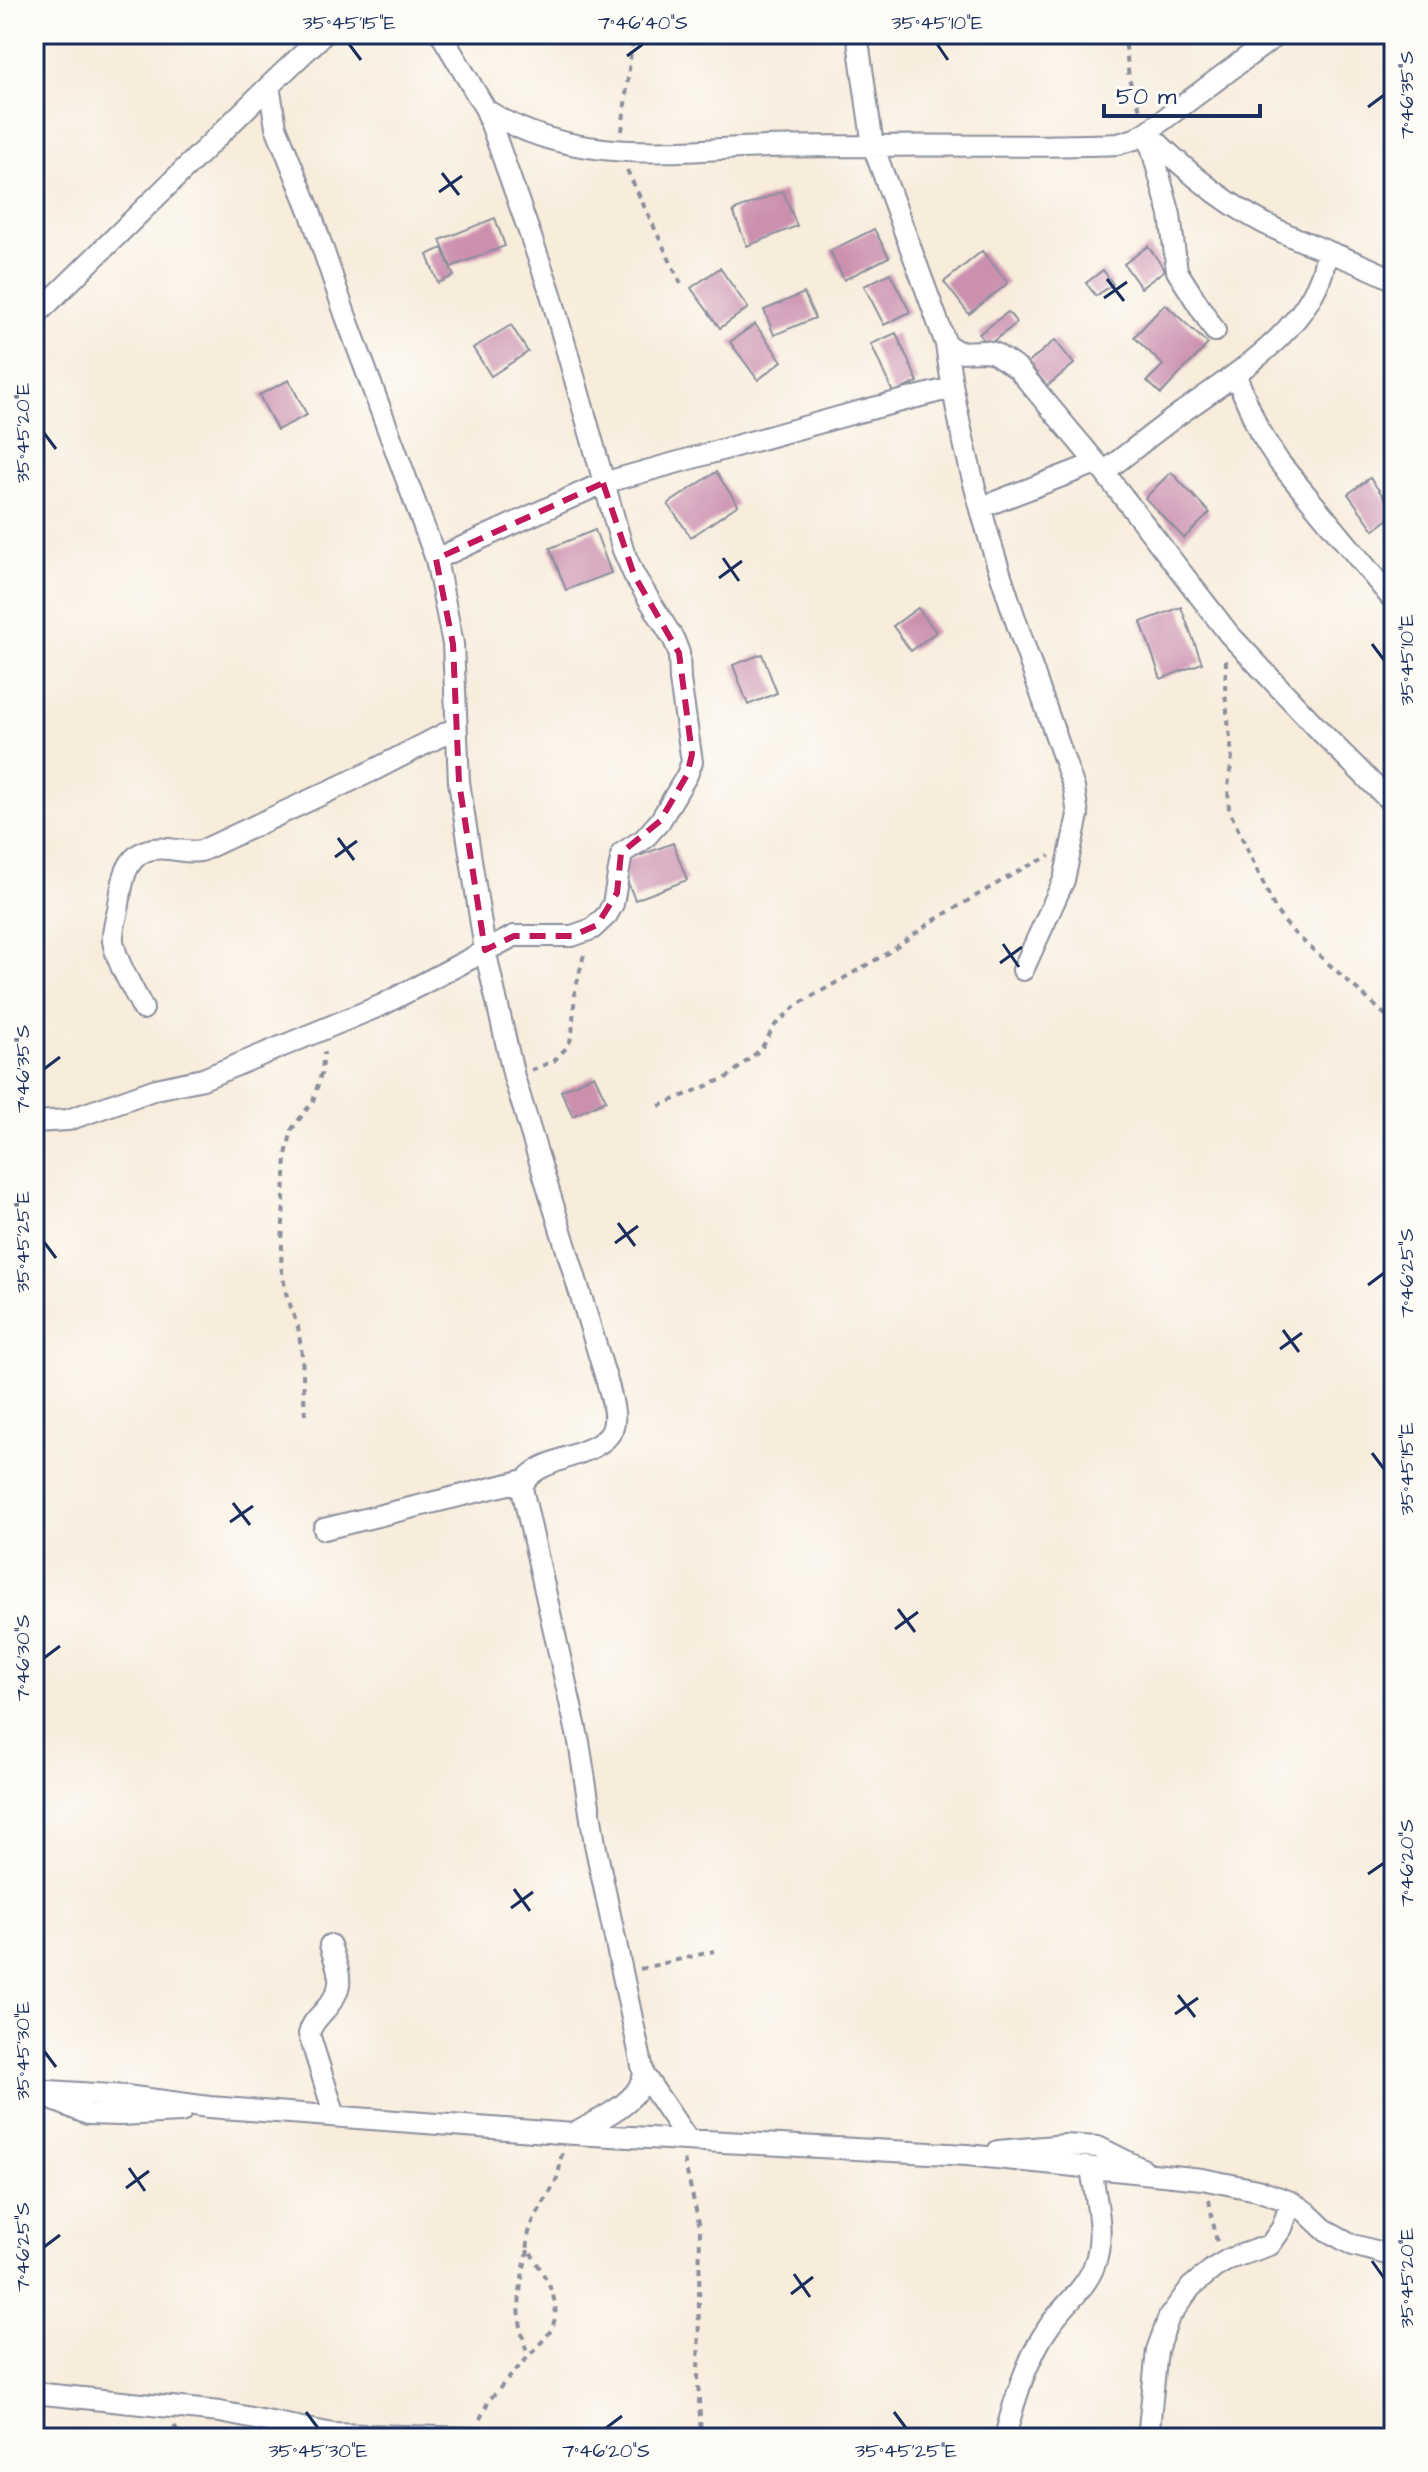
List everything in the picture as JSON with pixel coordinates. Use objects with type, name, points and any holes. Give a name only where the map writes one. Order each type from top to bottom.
[{"type":"street","points":[[34,1122],[68,1120],[156,1089],[203,1079],[394,1000],[514,936],[572,936],[592,929],[602,921],[613,904],[617,893],[620,855],[644,839],[660,821],[692,762],[679,653],[623,550],[550,291],[486,110],[441,34]]},
{"type":"street","points":[[857,34],[873,146],[946,344],[952,388],[1011,609],[1074,788],[1078,815],[1064,880],[1023,970]]},
{"type":"street","points":[[486,110],[509,125],[536,135],[575,146],[620,152],[1118,144],[1147,132],[1278,34]]},
{"type":"street","points":[[34,317],[323,36]]},
{"type":"street","points":[[269,86],[276,127],[310,211],[436,559],[453,644],[459,782],[485,950],[514,1077],[614,1412],[611,1432],[605,1439],[525,1480],[324,1529]]},
{"type":"street","points":[[1147,132],[1180,164],[1246,214],[1394,280]]},
{"type":"street","points":[[1147,132],[1170,215],[1177,271],[1215,331]]},
{"type":"street","points":[[982,507],[1100,468],[1236,376],[1300,313],[1321,276],[1327,252]]},
{"type":"street","points":[[946,344],[958,352],[994,353],[1018,369],[1100,468],[1229,634],[1394,805]]},
{"type":"street","points":[[1236,376],[1259,431],[1279,462],[1394,601]]},
{"type":"street","points":[[436,559],[603,483],[952,388]]},
{"type":"street","points":[[143,1009],[118,956],[113,935],[125,874],[134,858],[151,849],[192,852],[209,847],[456,728]]},
{"type":"street","points":[[525,1480],[522,1488],[579,1742],[595,1844],[644,2075],[682,2139]]},
{"type":"street","points":[[330,1945],[338,1968],[339,1989],[337,1996],[311,2025],[309,2034],[335,2116]]},
{"type":"street","points":[[574,2134],[625,2103],[640,2088],[644,2075]]},
{"type":"street","points":[[34,2091],[574,2134],[967,2155],[1202,2179],[1257,2190],[1291,2202],[1324,2229],[1353,2245],[1394,2256]]},
{"type":"street","points":[[967,2155],[1014,2148],[1087,2145],[1110,2151],[1153,2175]]},
{"type":"street","points":[[1005,2438],[1020,2385],[1033,2354],[1048,2328],[1085,2283],[1093,2268],[1100,2227],[1091,2169]]},
{"type":"street","points":[[1148,2438],[1161,2334],[1179,2301],[1203,2276],[1229,2259],[1270,2245],[1282,2228],[1291,2202]]},
{"type":"street","points":[[34,2393],[220,2412],[333,2434],[474,2438]]},
{"type":"path","points":[[183,34],[197,39],[257,42],[323,36]]},
{"type":"path","points":[[633,34],[620,152],[640,202],[681,284]]},
{"type":"path","points":[[1120,34],[1126,47],[1129,79],[1147,132]]},
{"type":"path","points":[[1229,634],[1224,670],[1232,757],[1229,810],[1276,911],[1291,930],[1391,1020]]},
{"type":"path","points":[[659,1106],[728,1077],[761,1049],[775,1025],[797,1005],[1022,869],[1071,846]]},
{"type":"path","points":[[514,1077],[554,1061],[568,1046],[572,1036],[577,979],[592,929]]},
{"type":"path","points":[[305,1415],[298,1327],[286,1293],[281,1266],[286,1155],[292,1129],[313,1101],[322,1071],[326,1029]]},
{"type":"path","points":[[622,1973],[714,1951]]},
{"type":"path","points":[[528,2356],[518,2316],[527,2241],[530,2229],[556,2180],[562,2154],[574,2134]]},
{"type":"path","points":[[682,2139],[700,2227],[698,2380],[701,2438]]},
{"type":"path","points":[[1202,2179],[1211,2205],[1218,2266]]},
{"type":"path","points":[[474,2438],[486,2404],[550,2332],[556,2308],[548,2282],[528,2248]]},
{"type":"highlighted area","points":[[603,483],[634,575],[679,653],[692,754],[687,775],[660,821],[621,853],[617,893],[597,925],[572,936],[514,936],[485,950],[459,782],[453,644],[436,559]]},
{"type":"building","points":[[783,191],[797,226],[747,246],[733,211]]},
{"type":"building","points":[[495,218],[505,246],[451,267],[440,240]]},
{"type":"building","points":[[874,229],[889,257],[844,280],[830,251]]},
{"type":"building","points":[[1148,246],[1165,270],[1141,288],[1124,264]]},
{"type":"building","points":[[442,248],[454,276],[438,283],[427,255]]},
{"type":"building","points":[[982,251],[1008,283],[969,314],[944,282]]},
{"type":"building","points":[[720,268],[748,308],[720,328],[691,288]]},
{"type":"building","points":[[1103,270],[1113,284],[1096,296],[1086,283]]},
{"type":"building","points":[[890,273],[910,312],[884,325],[864,286]]},
{"type":"building","points":[[804,293],[815,318],[774,335],[764,310]]},
{"type":"building","points":[[1165,304],[1208,344],[1161,394],[1147,381],[1163,365],[1134,337]]},
{"type":"building","points":[[1008,312],[1017,323],[988,345],[979,334]]},
{"type":"building","points":[[755,324],[782,361],[758,380],[730,342]]},
{"type":"building","points":[[511,325],[528,352],[491,376],[473,348]]},
{"type":"building","points":[[896,333],[918,382],[893,393],[871,344]]},
{"type":"building","points":[[1055,340],[1074,364],[1047,386],[1028,363]]},
{"type":"building","points":[[289,380],[307,415],[277,430],[259,395]]},
{"type":"building","points":[[716,472],[738,505],[691,537],[668,504]]},
{"type":"building","points":[[1171,472],[1210,513],[1184,538],[1145,498]]},
{"type":"building","points":[[1370,478],[1394,511],[1394,515],[1374,530],[1348,494]]},
{"type":"building","points":[[595,530],[611,573],[566,590],[550,548]]},
{"type":"building","points":[[1181,607],[1202,663],[1161,679],[1141,622]]},
{"type":"building","points":[[918,608],[936,632],[911,651],[893,626]]},
{"type":"building","points":[[762,654],[777,693],[748,705],[733,665]]},
{"type":"building","points":[[673,843],[687,880],[635,900],[620,863]]},
{"type":"building","points":[[594,1075],[606,1100],[573,1116],[561,1091]]}]
